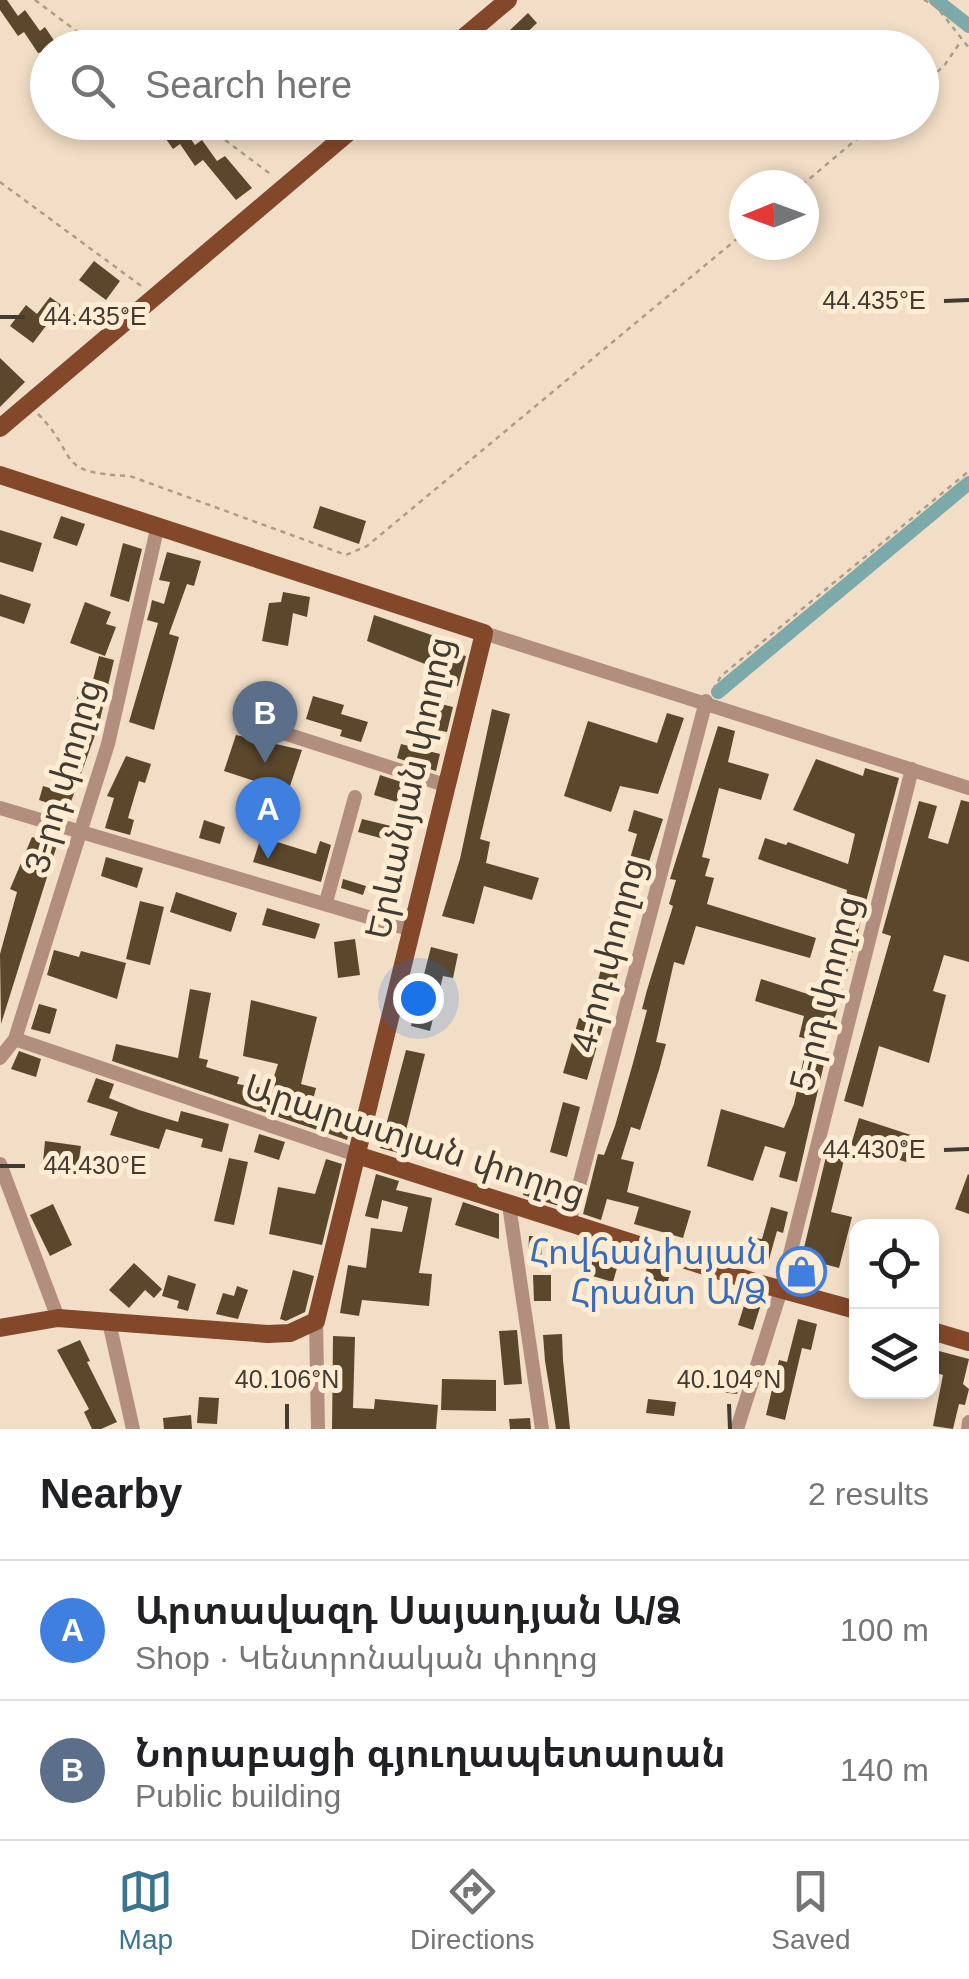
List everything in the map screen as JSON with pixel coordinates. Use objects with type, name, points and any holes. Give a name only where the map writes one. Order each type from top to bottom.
[{"type":"main road","points":[[472,30],[508,0]]},
{"type":"main road","points":[[0,428],[340,140]]},
{"type":"main road","name":"Երևանյան փողոց","points":[[0,475],[484,633],[316,1320]]},
{"type":"main road","name":"Արարատյան փողոց","points":[[357,1155],[852,1309]]},
{"type":"main road","points":[[0,1328],[58,1318],[268,1334],[290,1333],[316,1320]]},
{"type":"main road","points":[[939,1333],[969,1342]]},
{"type":"street","name":"3-րդ փողոց","points":[[15,1039],[108,744],[158,525]]},
{"type":"street","points":[[484,633],[969,788]]},
{"type":"street","name":"4-րդ փողոց","points":[[569,1224],[706,701]]},
{"type":"street","points":[[244,720],[445,785]]},
{"type":"street","name":"5-րդ փողոց","points":[[738,1429],[738,1417],[782,1290],[912,769]]},
{"type":"street","points":[[326,902],[355,798]]},
{"type":"street","points":[[0,808],[412,930]]},
{"type":"street","points":[[0,1058],[15,1039]]},
{"type":"street","name":"Արարատյան փողոց","points":[[15,1039],[357,1155]]},
{"type":"street","points":[[0,1164],[58,1318]]},
{"type":"street","points":[[508,1204],[542,1429]]},
{"type":"street","points":[[316,1320],[318,1429]]},
{"type":"street","points":[[109,1322],[133,1429]]},
{"type":"path","points":[[35,0],[76,30]]},
{"type":"path","points":[[924,0],[936,6],[969,48]]},
{"type":"path","points":[[939,70],[962,39]]},
{"type":"path","points":[[225,140],[286,186]]},
{"type":"path","points":[[819,171],[856,140]]},
{"type":"path","points":[[0,182],[155,298]]},
{"type":"path","points":[[28,406],[43,418],[69,462],[94,475],[130,476],[346,555],[367,546],[729,245]]},
{"type":"path","points":[[706,701],[722,676],[969,471]]},
{"type":"building","points":[[0,0],[7,0],[18,16],[25,10],[39,30],[30,30],[30,41],[24,32],[18,36],[0,10]]},
{"type":"building","points":[[528,13],[537,23],[530,30],[510,30]]},
{"type":"building","points":[[167,140],[192,140],[195,145],[202,140],[217,161],[225,156],[252,188],[236,200],[203,160],[195,166],[180,144],[173,149]]},
{"type":"building","points":[[94,261],[120,281],[106,300],[79,280]]},
{"type":"building","points":[[50,297],[76,316],[70,325],[55,314],[33,343],[10,326],[26,305],[37,314]]},
{"type":"building","points":[[0,358],[25,382],[0,407]]},
{"type":"building","points":[[320,506],[366,521],[359,544],[313,528]]},
{"type":"building","points":[[61,516],[85,524],[77,546],[53,538]]},
{"type":"building","points":[[0,530],[42,543],[33,572],[0,562]]},
{"type":"building","points":[[123,543],[142,549],[129,602],[110,596]]},
{"type":"building","points":[[167,552],[201,561],[194,586],[187,584],[169,634],[179,637],[154,730],[129,722],[158,623],[147,620],[152,600],[164,604],[170,582],[159,580]]},
{"type":"building","points":[[283,592],[310,597],[307,617],[293,613],[288,646],[262,641],[269,603],[281,602]]},
{"type":"building","points":[[0,594],[31,604],[24,624],[0,616]]},
{"type":"building","points":[[85,602],[111,612],[106,624],[116,627],[105,656],[70,643]]},
{"type":"building","points":[[374,615],[446,640],[443,650],[466,656],[458,686],[443,682],[445,672],[367,641]]},
{"type":"building","points":[[99,656],[114,660],[99,724],[68,810],[39,800],[43,786],[60,791],[74,737],[68,735],[72,713],[80,689],[90,692]]},
{"type":"building","points":[[257,687],[279,693],[273,718],[250,711]]},
{"type":"building","points":[[313,696],[344,705],[341,714],[368,722],[361,742],[340,736],[342,730],[306,719]]},
{"type":"building","points":[[433,702],[453,707],[447,732],[427,728]]},
{"type":"building","points":[[492,709],[510,714],[480,839],[490,842],[486,863],[539,878],[532,900],[484,886],[474,924],[442,916],[460,859]]},
{"type":"building","points":[[667,713],[684,718],[658,794],[620,786],[611,812],[564,796],[588,721],[657,743]]},
{"type":"building","points":[[718,726],[735,731],[728,762],[769,774],[761,800],[719,788],[702,857],[710,859],[705,876],[714,878],[707,904],[816,938],[810,958],[696,926],[684,965],[674,962],[656,1042],[666,1044],[640,1130],[631,1127],[621,1159],[634,1162],[627,1192],[691,1211],[683,1238],[634,1224],[639,1207],[607,1199],[601,1220],[583,1214],[598,1154],[604,1155],[633,1063],[647,1010],[642,1009],[673,906],[669,904],[676,880],[670,879]]},
{"type":"building","points":[[236,735],[302,750],[286,798],[259,789],[261,783],[224,771]]},
{"type":"building","points":[[401,744],[440,754],[436,771],[397,758]]},
{"type":"building","points":[[126,756],[151,764],[145,783],[139,781],[128,818],[134,820],[130,835],[105,828],[114,798],[107,796]]},
{"type":"building","points":[[816,759],[863,776],[865,768],[899,778],[832,1029],[797,1182],[779,1177],[786,1152],[765,1146],[753,1181],[707,1166],[721,1109],[784,1128],[794,1104],[808,1039],[799,1037],[804,1016],[755,1001],[761,979],[820,998],[844,913],[847,890],[758,859],[765,838],[786,845],[788,842],[848,864],[855,834],[793,810]]},
{"type":"building","points":[[380,775],[416,787],[410,806],[374,795]]},
{"type":"building","points":[[961,800],[969,802],[969,962],[944,955],[933,991],[946,995],[929,1063],[879,1046],[863,1107],[844,1101],[891,936],[882,933],[919,801],[937,806],[928,838],[948,844]]},
{"type":"building","points":[[634,810],[663,819],[646,871],[628,866],[637,834],[628,831]]},
{"type":"building","points":[[362,819],[391,826],[388,840],[358,832]]},
{"type":"building","points":[[204,820],[225,827],[220,844],[199,838]]},
{"type":"building","points":[[32,837],[57,845],[1,1024],[0,954],[17,892],[10,889]]},
{"type":"building","points":[[261,837],[316,854],[320,841],[331,845],[321,882],[253,862]]},
{"type":"building","points":[[106,857],[143,868],[137,888],[101,876]]},
{"type":"building","points":[[343,879],[366,886],[363,895],[341,888]]},
{"type":"building","points":[[617,888],[639,894],[627,943],[605,937]]},
{"type":"building","points":[[176,892],[237,913],[231,932],[170,912]]},
{"type":"building","points":[[140,901],[164,907],[150,965],[126,959]]},
{"type":"building","points":[[267,908],[320,924],[315,939],[262,925]]},
{"type":"building","points":[[355,939],[360,975],[338,978],[334,942]]},
{"type":"building","points":[[431,947],[458,954],[453,978],[443,976],[430,1031],[411,1026]]},
{"type":"building","points":[[54,950],[79,957],[81,951],[126,963],[117,999],[47,975]]},
{"type":"building","points":[[601,969],[618,974],[587,1080],[563,1073],[579,1018],[587,1020]]},
{"type":"building","points":[[190,989],[211,993],[199,1058],[208,1060],[206,1067],[239,1077],[237,1084],[270,1089],[278,1064],[243,1056],[251,1000],[317,1017],[301,1084],[316,1088],[312,1104],[353,1117],[347,1140],[112,1061],[116,1044],[178,1058]]},
{"type":"building","points":[[39,1004],[57,1009],[50,1034],[31,1029]]},
{"type":"building","points":[[406,1050],[425,1054],[406,1130],[437,1142],[432,1157],[408,1147],[406,1155],[380,1148]]},
{"type":"building","points":[[19,1051],[41,1059],[36,1077],[11,1069]]},
{"type":"building","points":[[96,1078],[114,1084],[109,1098],[139,1110],[178,1122],[181,1111],[229,1124],[222,1152],[201,1147],[203,1139],[166,1129],[159,1149],[110,1135],[118,1112],[87,1102]]},
{"type":"building","points":[[563,1102],[580,1107],[567,1157],[550,1152]]},
{"type":"building","points":[[859,1118],[914,1136],[906,1162],[851,1145]]},
{"type":"building","points":[[259,1134],[285,1142],[279,1160],[254,1152]]},
{"type":"building","points":[[830,1140],[848,1144],[831,1212],[852,1217],[839,1268],[824,1264],[818,1286],[796,1281]]},
{"type":"building","points":[[45,1141],[81,1146],[78,1166],[43,1162]]},
{"type":"building","points":[[229,1158],[248,1162],[234,1225],[214,1221]]},
{"type":"building","points":[[326,1159],[342,1164],[322,1245],[269,1234],[278,1187],[315,1194]]},
{"type":"building","points":[[376,1174],[399,1181],[396,1190],[432,1198],[419,1273],[432,1274],[429,1306],[362,1300],[359,1316],[340,1313],[348,1265],[366,1268],[371,1228],[402,1232],[408,1207],[382,1200],[378,1219],[365,1216]]},
{"type":"building","points":[[969,1175],[969,1214],[955,1209]]},
{"type":"building","points":[[526,1183],[556,1193],[559,1187],[567,1190],[562,1207],[523,1195]]},
{"type":"building","points":[[463,1202],[499,1214],[499,1239],[455,1225]]},
{"type":"building","points":[[53,1204],[72,1245],[50,1256],[30,1215]]},
{"type":"building","points":[[771,1207],[788,1212],[783,1233],[777,1231],[768,1263],[751,1258],[756,1238],[762,1239]]},
{"type":"building","points":[[529,1236],[542,1236],[541,1262],[528,1262]]},
{"type":"building","points":[[585,1251],[619,1261],[613,1282],[579,1272]]},
{"type":"building","points":[[134,1263],[162,1289],[154,1298],[145,1290],[129,1308],[109,1290]]},
{"type":"building","points":[[648,1264],[671,1270],[665,1292],[642,1285]]},
{"type":"building","points":[[293,1270],[314,1276],[305,1312],[286,1321],[280,1319]]},
{"type":"building","points":[[168,1275],[196,1284],[188,1311],[177,1308],[179,1301],[162,1296]]},
{"type":"building","points":[[533,1275],[551,1275],[551,1301],[534,1301]]},
{"type":"building","points":[[237,1286],[248,1290],[238,1319],[216,1314],[223,1293],[234,1296]]},
{"type":"building","points":[[747,1296],[762,1301],[753,1330],[738,1325]]},
{"type":"building","points":[[798,1319],[817,1324],[811,1350],[802,1348],[785,1420],[766,1415],[779,1360],[787,1362]]},
{"type":"building","points":[[517,1330],[522,1384],[504,1385],[499,1331]]},
{"type":"building","points":[[562,1334],[570,1429],[556,1429],[545,1361],[543,1335]]},
{"type":"building","points":[[333,1336],[355,1337],[353,1408],[374,1409],[375,1399],[438,1405],[436,1429],[332,1429]]},
{"type":"building","points":[[80,1340],[117,1422],[101,1429],[92,1429],[84,1412],[89,1409],[57,1350]]},
{"type":"building","points":[[939,1351],[969,1359],[963,1384],[969,1389],[965,1405],[959,1404],[953,1429],[933,1426],[943,1375],[939,1374]]},
{"type":"building","points":[[714,1377],[741,1380],[737,1394],[712,1391]]},
{"type":"building","points":[[442,1379],[496,1380],[496,1411],[441,1410]]},
{"type":"building","points":[[199,1397],[219,1398],[217,1424],[197,1423]]},
{"type":"building","points":[[648,1399],[676,1402],[674,1416],[646,1413]]},
{"type":"building","points":[[191,1415],[192,1429],[164,1429],[163,1418]]},
{"type":"building","points":[[530,1418],[531,1429],[510,1429],[509,1419]]},
{"type":"waterway","points":[[936,0],[969,26]]},
{"type":"waterway","points":[[718,692],[969,483]]},
{"type":"place","name":"Նորաբացի գյուղապետարան","points":[[265,763]]},
{"type":"place","name":"Արտավազդ Սայադյան Ա/Ձ","points":[[268,859]]},
{"type":"place","name":"Հովհանիսյան Հրանտ Ա/Ձ","points":[[802,1272]]}]
